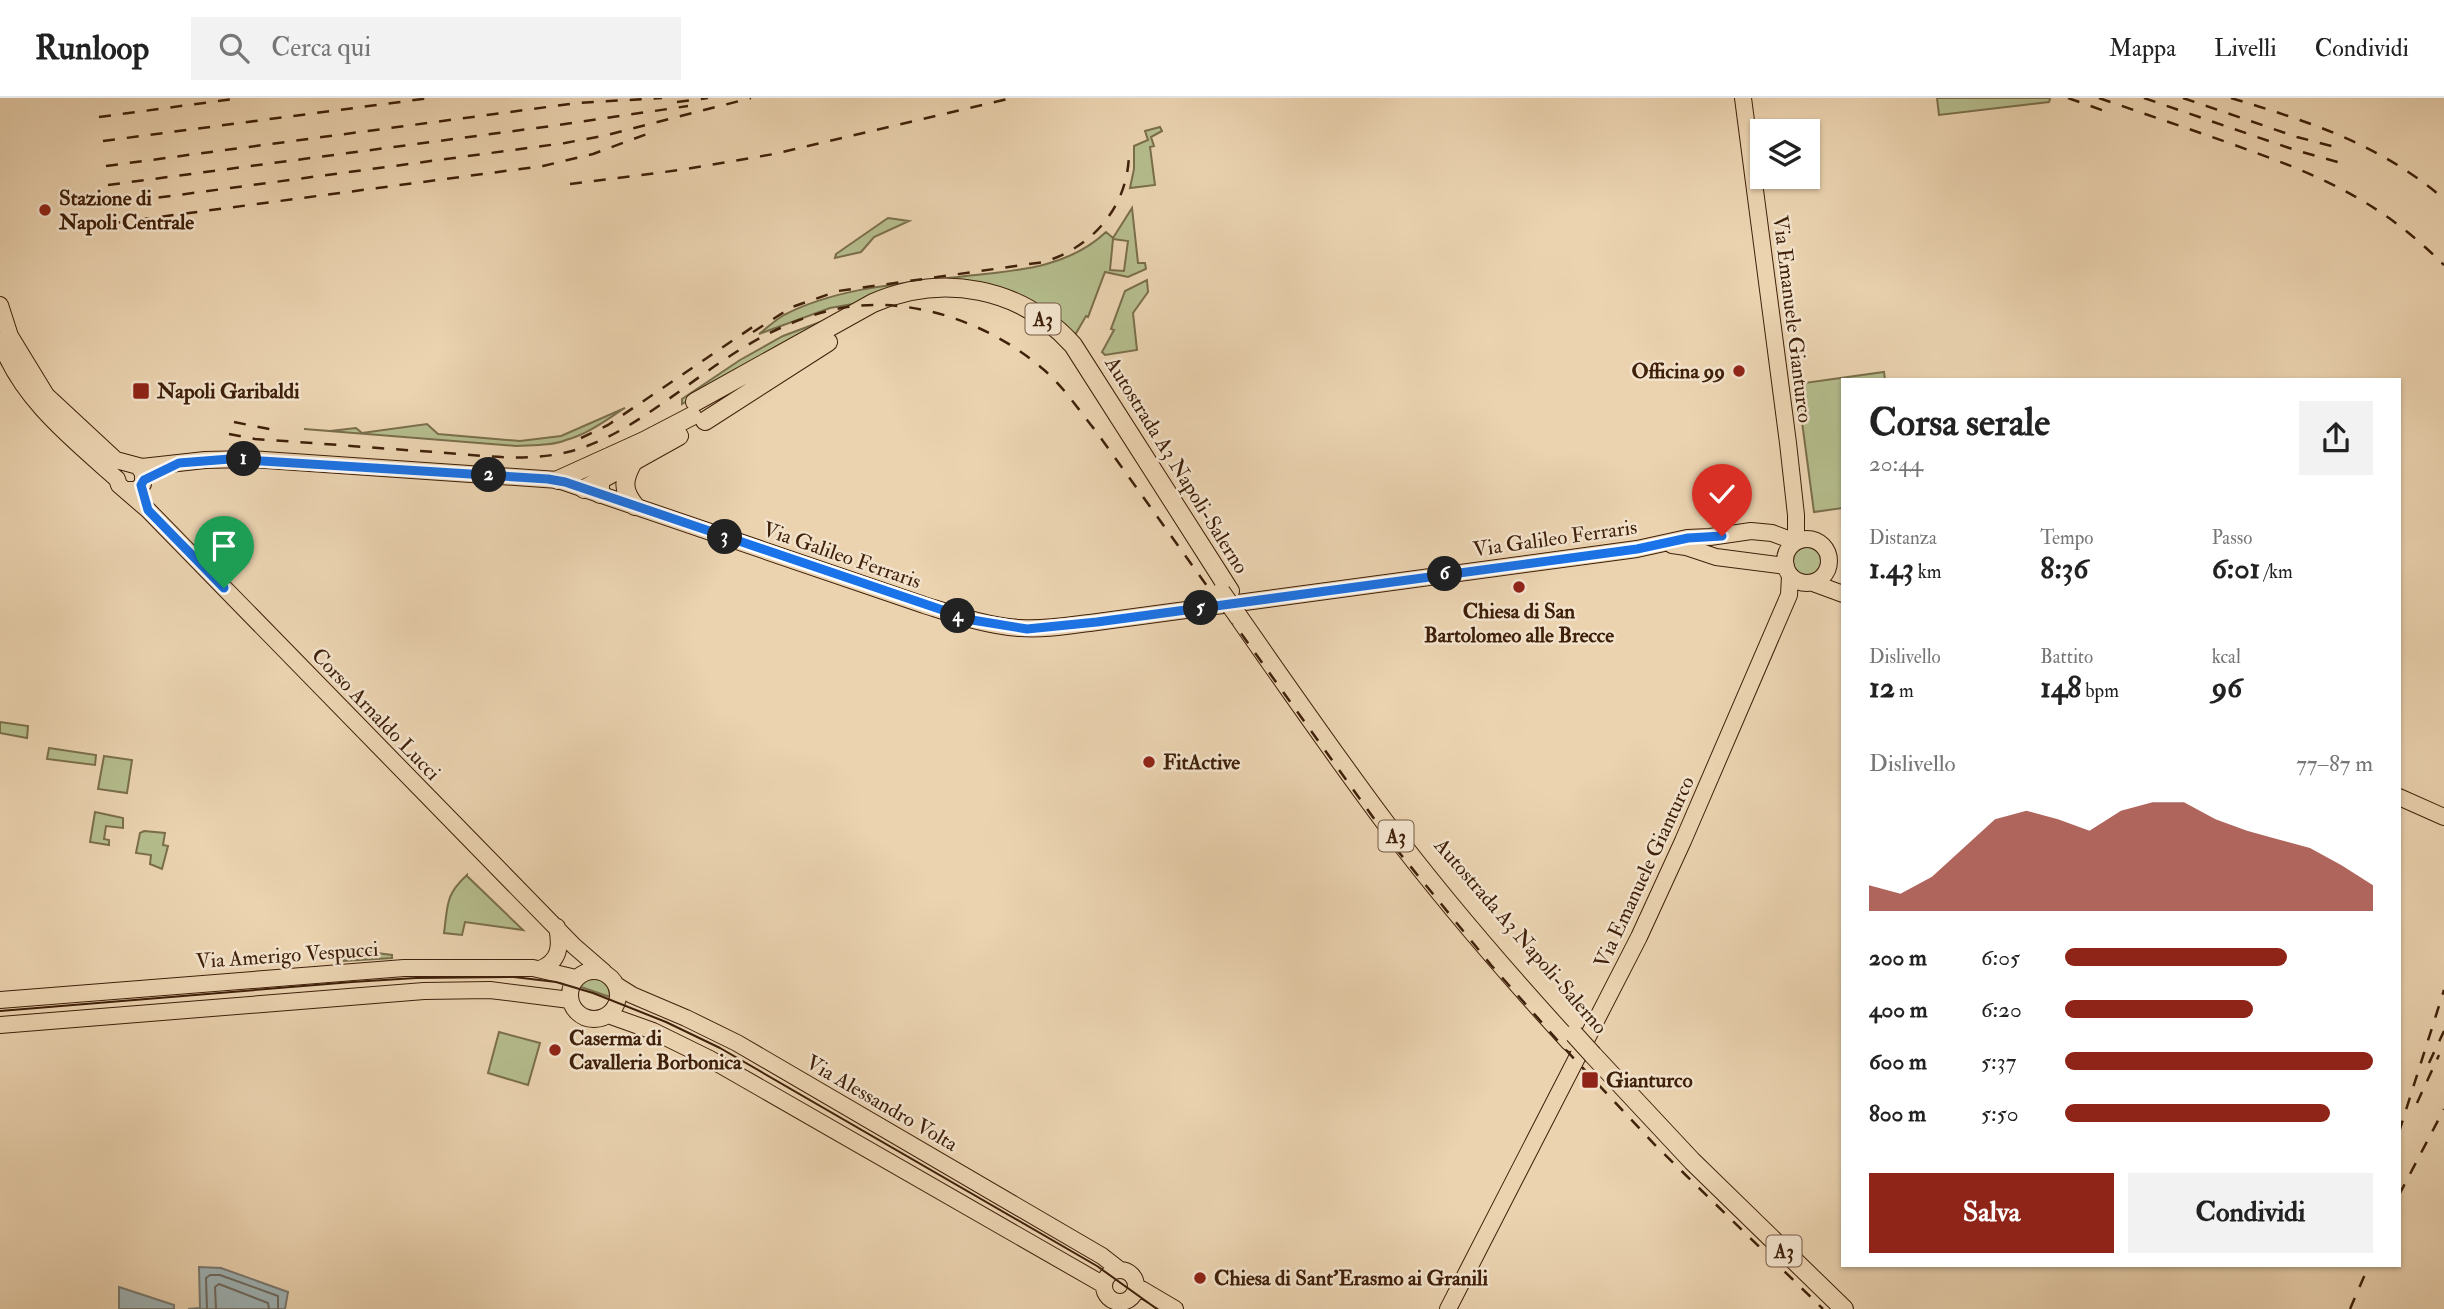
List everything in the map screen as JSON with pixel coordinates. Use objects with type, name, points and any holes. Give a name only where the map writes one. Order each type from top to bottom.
[{"type":"highway","name":"Autostrada A3 Napoli-Salerno","points":[[696,414],[810,346],[873,303],[912,290],[966,288],[1014,302],[1056,329],[1081,356],[1207,565],[1376,810],[1424,872],[1499,962],[1833,1309]]},
{"type":"highway","name":"A3","points":[[558,480],[696,414]]},
{"type":"highway","name":"A3","points":[[594,488],[696,414]]},
{"type":"highway","points":[[594,488],[600,469],[615,453]]},
{"type":"highway","points":[[633,462],[624,482],[627,495],[635,506]]},
{"type":"highway","name":"Autostrada A3 Napoli-Salerno","points":[[1718,1192],[1844,1309]]},
{"type":"main road","name":"Via Emanuele Gianturco","points":[[1742,98],[1795,503],[1796,542]]},
{"type":"main road","name":"Corso Arnaldo Lucci","points":[[0,305],[10,336],[46,395],[132,477],[148,510],[574,946],[604,972]]},
{"type":"main road","name":"Corso Arnaldo Lucci","points":[[0,340],[14,370],[36,402],[132,477]]},
{"type":"main road","name":"Via Galileo Ferraris","points":[[132,477],[179,463],[249,459],[558,480],[594,488],[635,506],[972,620],[1027,629],[1167,613],[1662,544],[1688,538],[1751,531],[1766,532],[1796,542]]},
{"type":"main road","points":[[1751,531],[1780,525],[1786,520],[1790,505],[1791,476]]},
{"type":"main road","name":"Via Emanuele Gianturco","points":[[1795,503],[1816,541]]},
{"type":"main road","points":[[1732,534],[1723,538],[1719,549],[1723,554],[1737,559]]},
{"type":"main road","points":[[1828,569],[1822,578],[1798,577],[1787,553],[1796,542],[1805,539],[1816,541],[1828,552],[1831,578],[1841,586]]},
{"type":"main road","name":"Via Galileo Ferraris","points":[[1662,544],[1686,547],[1716,557],[1737,559],[1841,593]]},
{"type":"main road","name":"Via Emanuele Gianturco","points":[[1448,1309],[1639,937],[1684,841],[1798,577]]},
{"type":"main road","points":[[2401,798],[2444,817]]},
{"type":"main road","points":[[540,969],[551,963],[558,952],[557,927]]},
{"type":"main road","points":[[574,946],[581,963],[578,976],[570,988],[570,1000],[576,1012],[587,1018],[600,1018],[608,1014],[617,1002],[616,985],[604,972],[592,970],[578,976]]},
{"type":"main road","name":"Via Amerigo Vespucci","points":[[0,1000],[404,968],[540,969],[578,976]]},
{"type":"main road","name":"Via Alessandro Volta","points":[[616,985],[632,995],[737,1043],[1091,1250],[1120,1270]]},
{"type":"main road","points":[[0,1025],[424,991],[482,990],[570,1000]]},
{"type":"main road","points":[[608,1014],[645,1028],[710,1059],[1104,1285],[1108,1296],[1126,1306],[1136,1286]]},
{"type":"main road","points":[[1104,1285],[1110,1274],[1120,1270],[1130,1274],[1136,1286],[1174,1309]]},
{"type":"green space","points":[[1937,98],[2050,99],[2049,102],[1939,115]]},
{"type":"green space","points":[[1160,127],[1162,131],[1151,137],[1154,146],[1150,147],[1155,185],[1130,188],[1134,169],[1134,146],[1148,140],[1145,131]]},
{"type":"green space","points":[[1132,208],[1138,263],[1145,263],[1146,269],[1128,277],[1105,272],[1088,317],[1086,316],[1075,335],[1003,291],[864,302],[830,308],[759,334],[784,315],[849,292],[1040,266],[1075,253],[1106,232],[1113,238]],"holes":[[[1113,239],[1128,241],[1124,271],[1110,270]]]},
{"type":"green space","points":[[888,218],[909,221],[874,237],[861,252],[835,258],[836,254]]},
{"type":"green space","points":[[1147,280],[1148,292],[1133,313],[1137,350],[1105,355],[1102,352],[1114,330],[1111,329],[1125,291]]},
{"type":"green space","points":[[831,318],[682,404],[682,399],[740,360],[783,336]]},
{"type":"green space","points":[[1884,372],[1885,378],[1841,378],[1841,508],[1814,512],[1797,384]]},
{"type":"green space","points":[[625,408],[582,434],[542,445],[516,446],[304,429],[330,431],[356,428],[362,433],[427,424],[438,434],[520,441],[561,436]]},
{"type":"green space","points":[[1807,547],[1817,551],[1821,561],[1817,571],[1807,575],[1797,571],[1793,561],[1797,551]]},
{"type":"green space","points":[[0,722],[28,726],[27,738],[0,733]]},
{"type":"green space","points":[[49,748],[96,755],[95,765],[47,759]]},
{"type":"green space","points":[[104,756],[132,760],[127,793],[98,789]]},
{"type":"green space","points":[[95,812],[123,818],[123,828],[106,826],[104,839],[109,840],[109,845],[90,842]]},
{"type":"green space","points":[[140,833],[165,833],[163,845],[168,846],[162,869],[150,864],[151,855],[136,853]]},
{"type":"green space","points":[[467,875],[523,930],[465,922],[462,935],[444,933],[451,895]]},
{"type":"green space","points":[[344,949],[392,955],[392,958],[344,961]]},
{"type":"green space","points":[[589,978],[604,982],[609,988],[610,997],[578,986]]},
{"type":"green space","points":[[499,1032],[540,1043],[528,1085],[488,1073]]},
{"type":"water","points":[[199,1267],[221,1268],[288,1292],[285,1309],[188,1309],[200,1308]]},
{"type":"water","points":[[119,1287],[174,1305],[174,1309],[119,1309]]},
{"type":"tram line","points":[[0,1011],[416,978],[514,977],[556,982],[593,993],[666,1022],[720,1048],[1097,1266],[1157,1309]]},
{"type":"railway","points":[[99,117],[241,98]]},
{"type":"railway","points":[[103,141],[430,98]]},
{"type":"railway","points":[[106,166],[577,103],[662,98]]},
{"type":"railway","points":[[677,102],[708,98]]},
{"type":"railway","points":[[111,204],[565,143],[607,135],[751,98]]},
{"type":"railway","points":[[570,184],[680,170],[774,154],[1012,98]]},
{"type":"railway","points":[[2068,98],[2113,114]]},
{"type":"railway","points":[[2099,98],[2258,153],[2316,177],[2394,221],[2444,265]]},
{"type":"railway","points":[[2144,98],[2341,163]]},
{"type":"railway","points":[[2183,98],[2297,137],[2343,149]]},
{"type":"railway","points":[[2231,98],[2289,116],[2369,149],[2395,163],[2444,199]]},
{"type":"railway","points":[[108,185],[688,106]]},
{"type":"railway","points":[[114,223],[543,166],[593,154],[655,131]]},
{"type":"railway","points":[[753,332],[792,307],[838,291],[1044,262],[1062,255],[1094,234],[1116,205],[1128,169],[1129,149]]},
{"type":"railway","points":[[229,434],[255,439],[486,456],[555,455],[593,444],[614,434],[757,340],[786,325],[831,310],[873,305],[926,310],[951,317],[1000,339],[1043,369],[1070,398],[1393,845],[1491,965],[1657,1147],[1823,1309]]},
{"type":"railway","points":[[581,438],[608,425],[760,322]]},
{"type":"railway","points":[[234,422],[279,431]]},
{"type":"railway","points":[[2401,1126],[2444,990]]},
{"type":"railway","points":[[2429,1063],[2444,1031]]},
{"type":"railway","points":[[2417,1103],[2439,1055]]},
{"type":"railway","points":[[2401,1191],[2444,1109]]},
{"type":"railway","points":[[2350,1309],[2368,1267]]},
{"type":"place","name":"Stazione di Napoli Centrale","points":[[45,210]]},
{"type":"place","name":"Officina 99","points":[[1739,371]]},
{"type":"place","name":"Napoli Garibaldi","points":[[141,391]]},
{"type":"place","name":"Chiesa di San Bartolomeo alle Brecce","points":[[1519,587]]},
{"type":"place","name":"FitActive","points":[[1149,762]]},
{"type":"place","name":"Caserma di Cavalleria Borbonica","points":[[555,1050]]},
{"type":"place","name":"Gianturco","points":[[1590,1080]]},
{"type":"place","name":"Chiesa di Sant'Erasmo ai Granili","points":[[1200,1278]]},
{"type":"route","points":[[224,588],[148,510],[141,485],[144,480],[179,463],[230,459],[548,479],[565,482],[924,605],[972,620],[1027,629],[1097,622],[1637,549],[1688,538],[1722,536]]}]
